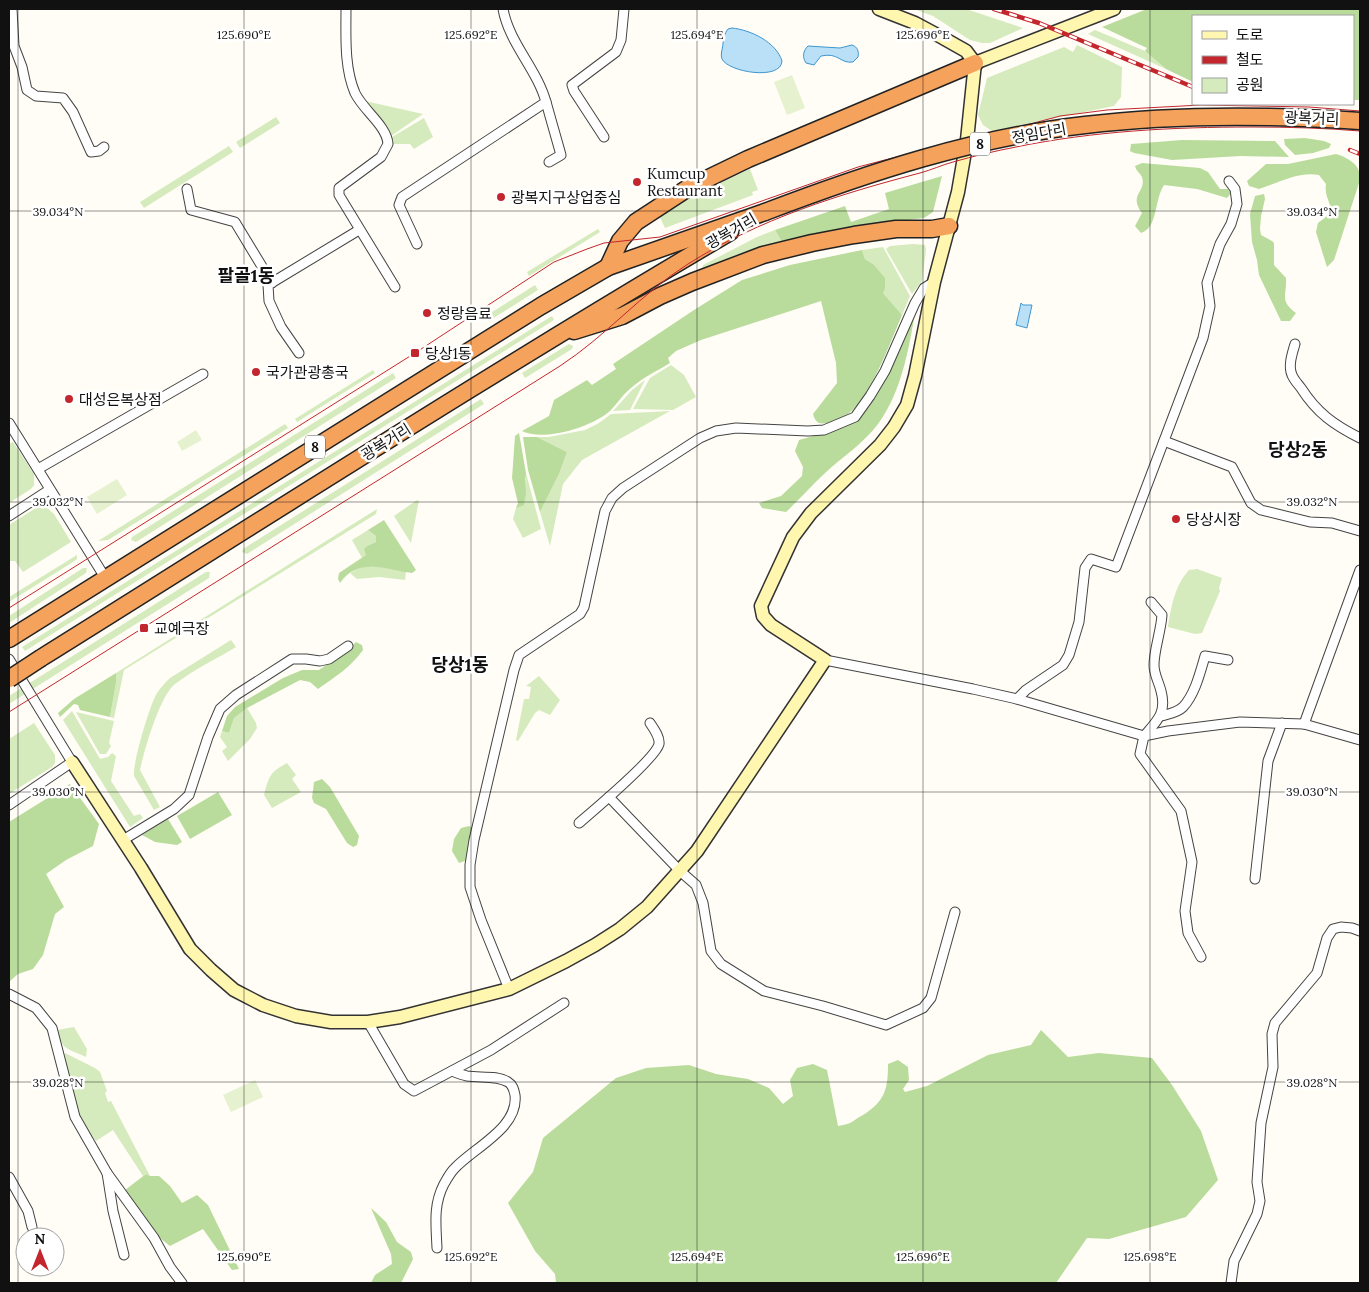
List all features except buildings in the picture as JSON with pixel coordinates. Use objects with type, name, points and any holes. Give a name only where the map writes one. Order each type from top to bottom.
[{"type":"highway","points":[[608,267],[620,241],[636,222],[688,188],[748,159],[975,64]]},
{"type":"highway","name":"광복거리","points":[[1204,117],[1305,118],[1360,121]]},
{"type":"highway","name":"정임다리","points":[[765,212],[862,177],[966,148],[1029,133],[1084,125],[1204,117]]},
{"type":"highway","name":"광복거리","points":[[9,639],[542,306],[608,267],[765,212]]},
{"type":"highway","name":"광복거리","points":[[9,679],[559,334],[655,275],[765,212]]},
{"type":"highway","points":[[559,334],[582,329],[622,316],[692,282],[763,255],[854,235],[896,229],[932,229],[949,226]]},
{"type":"street","points":[[12,9],[14,46],[22,67],[27,90],[36,96],[63,98],[73,112],[91,152],[104,147]]},
{"type":"street","points":[[346,9],[350,77],[356,94],[366,111],[388,138],[387,149],[381,157],[339,188],[339,195],[395,287]]},
{"type":"street","points":[[503,9],[507,26],[543,89],[561,155],[549,162]]},
{"type":"street","points":[[604,138],[572,85],[616,52],[620,40],[624,9]]},
{"type":"street","points":[[879,9],[915,23],[951,42],[966,51],[975,64],[967,140],[958,192],[934,282],[915,376],[907,405],[894,427],[880,445],[865,462],[828,495],[793,537],[760,606],[763,616],[771,625],[825,660],[944,682],[1017,699],[1144,736],[1240,722],[1304,724],[1360,740]]},
{"type":"street","points":[[975,64],[1114,9]]},
{"type":"street","points":[[417,244],[399,205],[402,197],[546,102]]},
{"type":"street","points":[[1017,699],[1026,690],[1063,665],[1069,655],[1079,622],[1085,568],[1091,559],[1116,567],[1203,338],[1210,306],[1207,283],[1220,244],[1227,234],[1235,212],[1237,196],[1235,189],[1229,181]]},
{"type":"street","points":[[187,189],[191,210],[235,222],[272,282]]},
{"type":"street","points":[[299,353],[281,327],[269,300],[268,285],[359,230]]},
{"type":"street","points":[[509,988],[481,920],[470,887],[470,865],[474,840],[519,655],[580,614],[584,607],[605,511],[612,498],[624,488],[700,438],[716,431],[736,428],[816,431],[824,430],[855,417],[885,371],[915,303],[924,288],[934,282]]},
{"type":"street","points":[[1295,344],[1290,361],[1292,374],[1307,397],[1325,418],[1360,438]]},
{"type":"street","points":[[38,469],[202,374]]},
{"type":"street","points":[[9,423],[106,579]]},
{"type":"street","points":[[1164,441],[1232,467],[1252,503],[1261,510],[1310,522],[1332,523],[1360,531]]},
{"type":"street","points":[[9,516],[49,490]]},
{"type":"street","points":[[1304,724],[1360,570]]},
{"type":"street","points":[[1151,602],[1162,615],[1154,664],[1155,673],[1162,691],[1163,706],[1161,716],[1144,736],[1140,754],[1181,811],[1192,862],[1185,911],[1188,932],[1201,957]]},
{"type":"street","points":[[124,840],[174,809],[189,795],[208,737],[220,709],[236,695],[292,660],[320,661],[329,659],[348,646]]},
{"type":"street","points":[[1161,716],[1175,712],[1182,707],[1199,676],[1206,656],[1228,660]]},
{"type":"street","points":[[9,659],[72,762],[124,840],[190,949],[234,990],[263,1005],[296,1016],[331,1022],[368,1022],[408,1016],[509,988],[566,961],[620,929],[647,906],[697,851],[825,660]]},
{"type":"street","points":[[579,823],[644,764],[658,746],[659,738],[650,723]]},
{"type":"street","points":[[1255,879],[1268,761],[1282,724]]},
{"type":"street","points":[[9,805],[72,762]]},
{"type":"street","points":[[609,797],[680,871],[696,885],[704,903],[711,951],[721,964],[764,991],[886,1025],[923,1008],[931,998],[955,912]]},
{"type":"street","points":[[1231,1283],[1234,1261],[1257,1214],[1260,1201],[1257,1182],[1261,1123],[1272,1067],[1272,1034],[1275,1023],[1317,973],[1327,938],[1333,929],[1341,927],[1360,931]]},
{"type":"street","points":[[9,994],[36,1008],[52,1028],[75,1118],[107,1173],[154,1238],[170,1267],[182,1283]]},
{"type":"street","points":[[368,1022],[404,1084],[414,1091],[490,1050],[564,1003]]},
{"type":"street","points":[[437,1248],[436,1207],[444,1184],[454,1169],[508,1122],[513,1110],[515,1097],[513,1087],[508,1082],[499,1079],[468,1076],[452,1071]]},
{"type":"street","points":[[107,1173],[113,1211],[124,1256]]},
{"type":"street","points":[[9,1177],[28,1212],[32,1227]]},
{"type":"green space","points":[[914,9],[966,9],[1023,28],[990,43],[982,43],[970,40],[933,16]]},
{"type":"green space","points":[[1147,9],[1360,9],[1360,100],[1354,100],[1354,15],[1192,15],[1192,82],[1166,69],[1145,51],[1147,48],[1102,27]]},
{"type":"green space","points":[[1095,30],[1145,51],[1166,69],[1088,34]]},
{"type":"green space","points":[[1077,45],[1122,67],[1121,97],[1114,106],[992,131],[983,125],[978,115],[987,78],[1064,47],[1073,52]]},
{"type":"green space","points":[[792,75],[805,108],[787,115],[774,82]]},
{"type":"green space","points":[[365,101],[423,114],[391,136]]},
{"type":"green space","points":[[276,117],[280,123],[240,148],[236,142]]},
{"type":"green space","points":[[424,118],[433,137],[414,149],[410,144],[392,144],[392,137]]},
{"type":"green space","points":[[1305,138],[1331,144],[1329,148],[1313,153],[1295,155],[1285,145],[1284,139]]},
{"type":"green space","points":[[1182,140],[1275,141],[1289,157],[1241,156],[1172,160],[1130,151],[1131,144]]},
{"type":"green space","points":[[229,146],[233,152],[144,208],[140,202]]},
{"type":"green space","points":[[1336,154],[1353,162],[1359,172],[1359,183],[1334,260],[1327,267],[1316,232],[1318,223],[1329,213],[1330,205],[1326,184],[1319,175],[1296,176],[1259,189],[1249,186],[1247,181],[1266,164],[1288,164]]},
{"type":"green space","points":[[1142,163],[1200,168],[1208,172],[1220,189],[1228,189],[1231,193],[1227,198],[1197,189],[1164,185],[1153,220],[1150,226],[1141,233],[1135,226],[1142,213],[1138,207],[1137,197],[1143,182],[1135,166]]},
{"type":"green space","points":[[750,169],[758,190],[752,192],[753,195],[665,228],[658,213]]},
{"type":"green space","points":[[942,176],[933,212],[924,218],[851,227],[782,242],[775,230],[845,206],[851,222],[889,209],[885,193]]},
{"type":"green space","points":[[1264,194],[1261,235],[1274,243],[1274,265],[1286,278],[1285,297],[1287,305],[1296,313],[1290,321],[1281,321],[1259,275],[1252,242],[1250,214],[1255,196]]},
{"type":"green space","points":[[598,229],[600,232],[529,276],[527,272]]},
{"type":"green space","points":[[775,230],[782,242],[702,270],[703,265],[757,237]]},
{"type":"green space","points":[[925,245],[926,250],[922,281],[912,294],[886,249],[890,246]]},
{"type":"green space","points":[[883,247],[910,296],[902,315],[883,293],[873,264],[865,259],[862,250]]},
{"type":"green space","points":[[862,250],[865,259],[873,264],[885,278],[883,293],[902,315],[872,382],[856,406],[848,414],[830,422],[821,423],[817,422],[813,414],[837,383],[836,363],[821,301],[701,340],[676,351],[668,358],[670,363],[635,384],[610,411],[592,422],[555,434],[531,434],[522,431],[549,416],[554,400],[587,380],[592,385],[616,369],[613,364],[742,280],[790,265]]},
{"type":"green space","points":[[535,285],[538,290],[492,319],[489,314]]},
{"type":"green space","points":[[913,311],[915,312],[913,326],[903,370],[893,399],[878,424],[866,438],[824,474],[786,512],[762,508],[759,503],[781,496],[802,476],[803,467],[795,451],[799,440],[839,429],[854,421],[863,413],[892,367]]},
{"type":"green space","points":[[552,316],[554,320],[25,651],[22,647]]},
{"type":"green space","points":[[569,344],[573,346],[572,349],[525,378],[522,373]]},
{"type":"green space","points":[[671,365],[684,375],[696,397],[673,410],[633,409],[650,378]]},
{"type":"green space","points":[[373,370],[375,373],[297,422],[295,419]]},
{"type":"green space","points":[[393,373],[396,378],[136,542],[131,540],[132,537]]},
{"type":"green space","points":[[645,380],[630,410],[613,411],[632,390]]},
{"type":"green space","points":[[481,399],[484,404],[247,554],[242,552],[243,549]]},
{"type":"green space","points":[[670,411],[582,460],[563,484],[550,546],[540,512],[559,474],[567,452],[537,437],[549,437],[585,430],[611,414]]},
{"type":"green space","points":[[285,424],[288,428],[108,540],[98,541]]},
{"type":"green space","points":[[196,430],[202,440],[182,451],[177,442]]},
{"type":"green space","points":[[519,433],[526,473],[526,493],[524,505],[516,508],[518,503],[512,478],[515,436]]},
{"type":"green space","points":[[523,437],[537,437],[567,452],[559,474],[540,512],[528,470]]},
{"type":"green space","points":[[13,442],[34,474],[34,485],[9,503],[9,444]]},
{"type":"green space","points":[[526,473],[541,529],[523,538],[513,519],[516,508],[524,504]]},
{"type":"green space","points":[[117,479],[127,495],[97,514],[87,497]]},
{"type":"green space","points":[[417,500],[419,501],[411,543],[394,516]]},
{"type":"green space","points":[[39,506],[46,507],[54,514],[71,542],[23,572],[15,561],[9,561],[9,525]]},
{"type":"green space","points":[[377,509],[376,514],[124,670],[114,718],[110,717],[116,673]]},
{"type":"green space","points":[[384,520],[416,570],[412,573],[364,567],[347,575],[340,583],[338,579],[339,573],[366,555],[364,549],[376,542],[376,536],[368,530]]},
{"type":"green space","points":[[368,530],[376,536],[376,542],[367,546],[366,555],[362,558],[352,540]]},
{"type":"green space","points":[[77,555],[77,559],[73,562],[9,602],[9,597]]},
{"type":"green space","points":[[362,566],[392,568],[406,572],[405,580],[379,577],[357,579],[350,573]]},
{"type":"green space","points":[[83,568],[87,568],[86,573],[9,623],[9,616]]},
{"type":"green space","points":[[1197,569],[1222,578],[1220,591],[1202,633],[1195,634],[1168,627],[1172,604],[1180,582],[1189,570]]},
{"type":"green space","points":[[206,572],[210,572],[209,578],[9,704],[9,696]]},
{"type":"green space","points":[[231,640],[236,647],[175,684],[169,690],[158,711],[140,770],[160,807],[154,810],[134,776],[134,770],[146,721],[154,699],[170,678]]},
{"type":"green space","points":[[356,642],[362,645],[363,650],[353,662],[318,689],[310,682],[300,680],[247,708],[234,718],[229,733],[222,731],[227,716],[235,707],[283,678],[302,670],[319,670],[348,650]]},
{"type":"green space","points":[[116,673],[110,717],[80,710],[78,705],[74,704],[60,717],[58,713],[74,699]]},
{"type":"green space","points":[[539,676],[560,700],[550,715],[539,710],[535,713],[518,741],[516,740],[524,699],[529,699],[531,687],[526,686]]},
{"type":"green space","points":[[247,708],[257,728],[250,739],[228,761],[222,751],[227,747],[220,737],[222,731],[229,733],[234,718]]},
{"type":"green space","points":[[72,711],[100,759],[108,757],[112,753],[116,756],[111,781],[134,816],[140,814],[143,818],[130,827],[63,720]]},
{"type":"green space","points":[[76,712],[114,721],[109,743],[111,746],[106,754],[100,754]]},
{"type":"green space","points":[[34,723],[55,755],[55,763],[52,767],[9,794],[9,739]]},
{"type":"green space","points":[[287,763],[296,775],[292,779],[301,792],[272,808],[264,795],[267,783],[277,769]]},
{"type":"green space","points":[[322,779],[330,787],[359,836],[357,845],[353,847],[347,843],[326,809],[314,803],[312,798],[314,782]]},
{"type":"green space","points":[[70,784],[99,824],[93,846],[66,860],[46,874],[64,907],[55,914],[43,955],[33,969],[18,974],[9,982],[9,822]]},
{"type":"green space","points":[[218,792],[232,815],[190,839],[177,816]]},
{"type":"green space","points":[[168,819],[182,842],[177,845],[155,842],[142,835]]},
{"type":"green space","points":[[469,826],[474,829],[468,855],[465,861],[459,863],[452,851],[454,839],[461,828]]},
{"type":"green space","points":[[74,1027],[87,1049],[86,1057],[67,1048],[59,1037],[57,1030]]},
{"type":"green space","points":[[1041,1030],[1068,1057],[1099,1053],[1152,1058],[1172,1085],[1201,1131],[1218,1180],[1186,1217],[1109,1239],[1087,1238],[1056,1283],[556,1283],[555,1274],[535,1251],[508,1203],[533,1172],[543,1138],[616,1078],[646,1068],[689,1065],[716,1074],[748,1079],[769,1088],[783,1104],[793,1096],[790,1080],[797,1068],[813,1064],[827,1070],[838,1126],[852,1122],[870,1110],[881,1099],[886,1087],[888,1064],[898,1060],[908,1067],[909,1080],[903,1089],[905,1092],[927,1086],[988,1055],[1031,1045]]},
{"type":"green space","points":[[65,1053],[100,1072],[107,1091],[105,1093],[108,1102],[111,1101],[150,1176],[146,1174],[143,1176],[113,1130],[96,1141],[89,1132],[71,1091],[63,1058]]},
{"type":"green space","points":[[255,1080],[263,1097],[231,1112],[223,1095]]},
{"type":"green space","points":[[146,1174],[159,1176],[170,1186],[182,1203],[197,1195],[208,1205],[239,1269],[232,1270],[203,1229],[170,1246],[156,1235],[125,1190]]},
{"type":"green space","points":[[371,1208],[386,1222],[397,1242],[411,1252],[413,1259],[401,1283],[371,1283],[375,1275],[392,1264],[391,1254]]},
{"type":"water","points":[[732,28],[755,34],[769,43],[779,54],[782,61],[779,67],[764,73],[743,71],[726,64],[721,57],[721,53],[724,36],[728,29]]},
{"type":"water","points":[[852,45],[857,48],[858,53],[858,57],[853,62],[827,55],[821,56],[814,65],[806,63],[804,59],[804,52],[808,46],[840,48]]},
{"type":"water","points":[[1021,303],[1023,305],[1032,305],[1027,328],[1016,325]]},
{"type":"tram line","points":[[9,608],[415,353],[554,262],[587,249],[604,243],[660,237],[858,167],[1060,116],[1107,110],[1201,105],[1309,107],[1360,111]]},
{"type":"tram line","points":[[9,712],[560,366],[593,341],[671,275],[688,264],[715,248],[772,221],[830,199],[953,162],[992,152],[1075,137],[1134,131],[1222,127],[1320,128],[1360,131]]},
{"type":"railway","points":[[994,9],[1039,23],[1192,87]]},
{"type":"railway","points":[[1350,150],[1360,154]]},
{"type":"place","name":"Kumcup Restaurant","points":[[637,182]]},
{"type":"place","name":"광복지구상업중심","points":[[501,197]]},
{"type":"place","name":"정랑음료","points":[[427,313]]},
{"type":"place","name":"당상1동","points":[[415,353]]},
{"type":"place","name":"국가관광총국","points":[[256,372]]},
{"type":"place","name":"대성은복상점","points":[[69,399]]},
{"type":"place","name":"당상시장","points":[[1176,519]]},
{"type":"place","name":"교예극장","points":[[144,628]]},
{"type":"district","name":"팔골1동","points":[[246,275]]},
{"type":"district","name":"당상2동","points":[[1298,449]]},
{"type":"district","name":"당상1동","points":[[460,664]]}]
